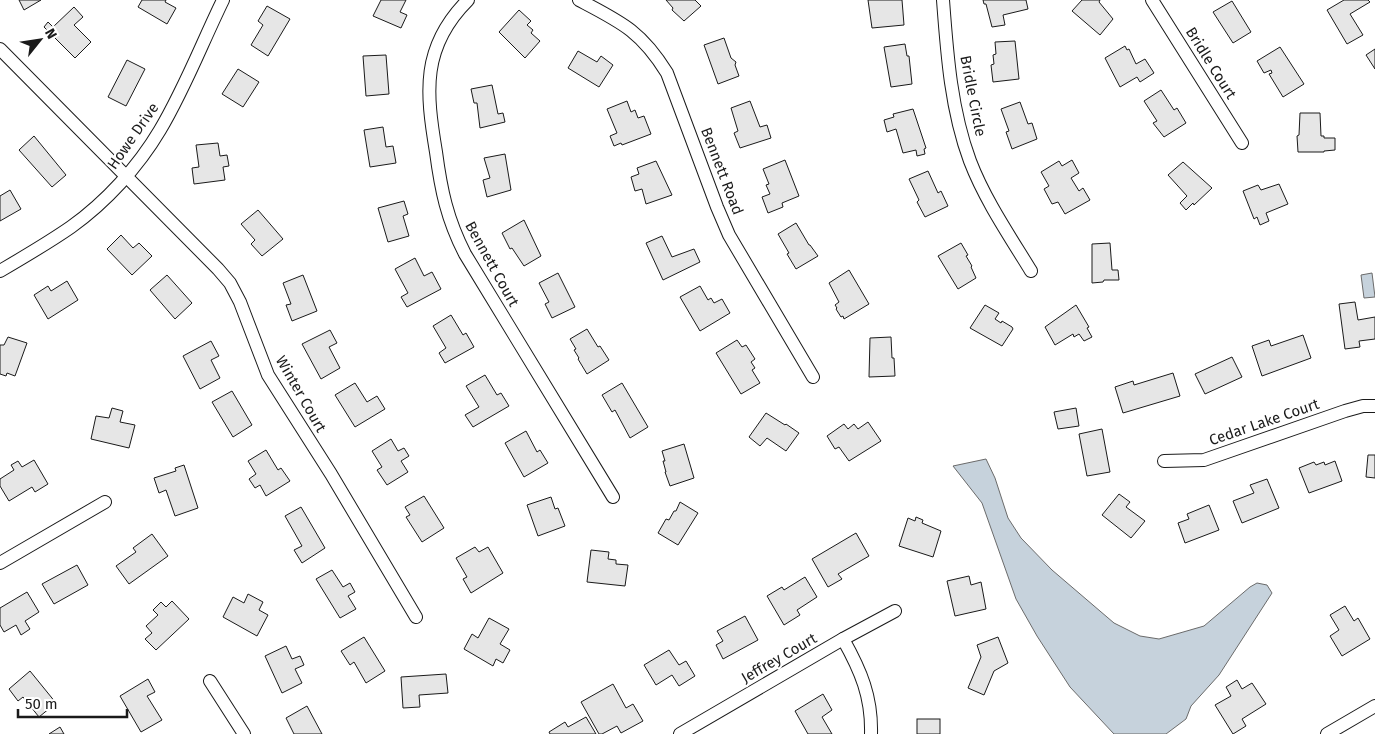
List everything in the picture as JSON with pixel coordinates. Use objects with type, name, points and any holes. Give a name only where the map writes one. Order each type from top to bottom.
[{"type":"street","name":"Howe Drive","points":[[0,271],[72,226],[126,176],[159,131],[170,112],[223,0]]},
{"type":"street","name":"Bennett Court","points":[[468,0],[457,11],[439,41],[432,60],[428,83],[429,107],[447,212],[464,254],[613,498]]},
{"type":"street","name":"Bennett Road","points":[[579,0],[628,26],[644,40],[667,73],[717,208],[729,235],[813,378]]},
{"type":"street","name":"Bridle Circle","points":[[943,0],[954,98],[961,133],[970,161],[981,185],[1030,271]]},
{"type":"street","name":"Bridle Court","points":[[1152,0],[1242,143]]},
{"type":"street","name":"Winter Court","points":[[0,49],[230,283],[240,302],[268,375],[331,474],[416,617]]},
{"type":"street","name":"Cedar Lake Court","points":[[1164,461],[1204,460],[1345,410],[1363,406],[1375,406]]},
{"type":"street","points":[[0,562],[105,502]]},
{"type":"street","name":"Jeffrey Court","points":[[680,734],[843,639],[895,612]]},
{"type":"street","points":[[843,639],[863,679],[872,717],[871,734]]},
{"type":"street","points":[[210,681],[244,734]]},
{"type":"street","points":[[1327,734],[1375,706]]},
{"type":"shaded area","points":[[1372,273],[1375,297],[1364,298],[1361,275]]},
{"type":"shaded area","points":[[986,459],[995,478],[1008,518],[1021,538],[1052,570],[1114,623],[1140,636],[1159,639],[1204,626],[1250,587],[1257,583],[1267,585],[1272,593],[1219,675],[1191,706],[1186,719],[1166,734],[1114,734],[1070,687],[1016,599],[982,503],[953,466]]},
{"type":"building","points":[[19,0],[41,0],[24,10]]},
{"type":"building","points":[[142,0],[166,0],[165,2],[176,8],[167,24],[138,7]]},
{"type":"building","points":[[381,0],[406,0],[400,12],[407,15],[401,28],[373,16]]},
{"type":"building","points":[[666,0],[695,0],[701,6],[684,21],[672,10],[673,8]]},
{"type":"building","points":[[868,0],[902,0],[904,25],[872,28]]},
{"type":"building","points":[[983,0],[1026,0],[1028,9],[1003,15],[1005,25],[992,27],[986,4],[984,4]]},
{"type":"building","points":[[1082,0],[1100,0],[1099,2],[1113,19],[1100,35],[1072,11]]},
{"type":"building","points":[[1344,0],[1368,0],[1370,2],[1350,14],[1363,35],[1347,44],[1327,10]]},
{"type":"building","points":[[1232,1],[1251,32],[1233,43],[1213,12]]},
{"type":"building","points":[[267,6],[290,19],[268,56],[251,45],[263,25],[258,21]]},
{"type":"building","points":[[74,7],[83,17],[74,25],[91,42],[75,58],[44,27],[48,22],[53,27]]},
{"type":"building","points":[[519,10],[531,21],[527,25],[533,30],[531,33],[540,41],[525,58],[499,32]]},
{"type":"building","points":[[724,38],[731,58],[736,62],[735,65],[739,76],[718,84],[704,45]]},
{"type":"building","points":[[1015,41],[1019,79],[993,82],[991,65],[994,64],[993,55],[996,54],[995,42]]},
{"type":"building","points":[[905,44],[907,56],[909,56],[912,84],[891,87],[884,47]]},
{"type":"building","points":[[1125,46],[1127,50],[1129,49],[1136,64],[1145,59],[1154,73],[1140,82],[1137,77],[1120,87],[1105,58]]},
{"type":"building","points":[[1280,47],[1304,84],[1283,97],[1269,74],[1272,73],[1271,70],[1264,73],[1257,61]]},
{"type":"building","points":[[1375,49],[1375,69],[1366,55]]},
{"type":"building","points":[[578,51],[597,62],[601,56],[613,65],[599,87],[568,68]]},
{"type":"building","points":[[386,55],[389,94],[366,96],[363,56]]},
{"type":"building","points":[[127,60],[145,69],[126,106],[108,97]]},
{"type":"building","points":[[238,69],[259,82],[243,107],[222,94]]},
{"type":"building","points":[[492,85],[498,114],[503,113],[505,122],[480,128],[477,103],[474,103],[471,89]]},
{"type":"building","points":[[1161,90],[1174,110],[1177,108],[1186,123],[1164,137],[1153,123],[1157,121],[1144,101]]},
{"type":"building","points":[[627,101],[631,112],[635,110],[638,118],[644,116],[651,134],[622,145],[621,143],[614,146],[610,136],[617,133],[607,109]]},
{"type":"building","points":[[750,101],[760,127],[767,125],[771,138],[740,148],[734,133],[738,131],[731,108]]},
{"type":"building","points":[[1020,102],[1028,124],[1032,123],[1037,139],[1012,149],[1006,132],[1009,131],[1001,109]]},
{"type":"building","points":[[913,109],[926,148],[924,149],[925,154],[917,156],[916,150],[903,153],[896,129],[887,132],[884,120],[894,117],[893,114]]},
{"type":"building","points":[[1300,113],[1320,113],[1321,136],[1324,136],[1324,138],[1335,138],[1335,150],[1298,152],[1297,136],[1299,135]]},
{"type":"building","points":[[383,127],[386,147],[393,146],[396,163],[370,167],[364,130]]},
{"type":"building","points":[[34,136],[66,175],[52,187],[19,150]]},
{"type":"building","points":[[218,143],[220,156],[227,155],[229,166],[223,167],[225,180],[194,184],[192,168],[199,167],[196,145]]},
{"type":"building","points":[[505,154],[511,190],[487,197],[483,180],[490,178],[484,158]]},
{"type":"building","points":[[785,160],[799,196],[782,203],[783,207],[768,213],[762,197],[770,194],[766,185],[769,184],[763,169]]},
{"type":"building","points":[[1072,160],[1079,173],[1071,178],[1079,191],[1083,188],[1090,200],[1065,214],[1058,202],[1052,204],[1044,189],[1049,186],[1041,172],[1059,161],[1062,166]]},
{"type":"building","points":[[656,161],[672,195],[646,204],[642,189],[635,191],[631,177],[639,174],[637,168]]},
{"type":"building","points":[[1183,162],[1212,188],[1186,210],[1180,203],[1187,196],[1168,175]]},
{"type":"building","points":[[928,171],[938,193],[941,191],[948,206],[925,217],[917,202],[919,200],[909,179]]},
{"type":"building","points":[[1279,184],[1288,204],[1266,213],[1269,221],[1260,225],[1257,217],[1254,219],[1243,191],[1258,185],[1261,190]]},
{"type":"building","points":[[10,190],[21,209],[0,221],[0,196]]},
{"type":"building","points":[[404,201],[408,214],[403,216],[409,236],[388,242],[378,208]]},
{"type":"building","points":[[258,210],[283,239],[262,256],[251,244],[255,240],[241,224]]},
{"type":"building","points":[[524,220],[541,256],[524,266],[512,248],[510,249],[502,233]]},
{"type":"building","points":[[796,223],[818,256],[796,269],[778,234]]},
{"type":"building","points":[[121,235],[133,248],[139,243],[152,256],[132,275],[107,249]]},
{"type":"building","points":[[662,236],[672,257],[694,249],[700,262],[663,280],[646,243]]},
{"type":"building","points":[[961,243],[968,255],[966,256],[976,278],[958,289],[938,256]]},
{"type":"building","points":[[1110,243],[1112,270],[1118,270],[1119,280],[1104,280],[1103,282],[1092,283],[1092,244]]},
{"type":"building","points":[[415,258],[424,276],[432,272],[441,289],[407,307],[401,297],[408,293],[395,269]]},
{"type":"building","points":[[849,270],[869,304],[844,319],[836,309],[835,305],[839,302],[829,283]]},
{"type":"building","points":[[558,273],[575,307],[552,318],[545,304],[549,302],[539,283]]},
{"type":"building","points":[[167,275],[192,303],[175,319],[150,290]]},
{"type":"building","points":[[303,275],[317,311],[292,321],[286,305],[291,304],[283,283]]},
{"type":"building","points":[[67,281],[78,300],[48,319],[34,295],[48,286],[51,291]]},
{"type":"building","points":[[700,286],[708,300],[711,298],[714,303],[722,299],[730,313],[700,331],[680,297]]},
{"type":"building","points":[[1355,302],[1358,320],[1375,317],[1375,339],[1359,341],[1360,347],[1345,349],[1339,304]]},
{"type":"building","points":[[985,305],[999,313],[995,319],[1001,323],[1002,321],[1013,329],[1002,346],[970,328]]},
{"type":"building","points":[[1076,305],[1089,327],[1087,328],[1092,337],[1084,341],[1079,334],[1074,337],[1073,334],[1055,345],[1045,327]]},
{"type":"building","points":[[451,315],[463,335],[466,333],[474,347],[445,363],[439,353],[446,348],[433,326]]},
{"type":"building","points":[[587,329],[609,360],[587,374],[578,359],[574,350],[576,349],[570,339]]},
{"type":"building","points":[[330,330],[337,343],[329,347],[340,368],[321,379],[302,344]]},
{"type":"building","points":[[1303,335],[1311,358],[1262,376],[1252,346],[1269,340],[1271,346]]},
{"type":"building","points":[[8,337],[27,343],[15,376],[7,373],[6,376],[0,374],[0,345],[4,345]]},
{"type":"building","points":[[891,337],[895,376],[869,377],[870,338]]},
{"type":"building","points":[[737,340],[742,347],[746,345],[755,359],[751,362],[755,368],[752,370],[760,383],[741,394],[716,353]]},
{"type":"building","points":[[211,341],[219,356],[211,360],[220,378],[200,389],[183,356]]},
{"type":"building","points":[[1232,357],[1242,377],[1205,394],[1195,374]]},
{"type":"building","points":[[1173,373],[1180,396],[1123,413],[1115,387],[1133,381],[1134,385]]},
{"type":"building","points":[[485,375],[497,395],[501,393],[509,406],[473,427],[465,415],[479,407],[466,386]]},
{"type":"building","points":[[355,383],[367,402],[377,396],[385,409],[355,427],[335,395]]},
{"type":"building","points":[[622,383],[648,427],[630,438],[615,410],[612,412],[602,395]]},
{"type":"building","points":[[232,391],[252,425],[233,437],[212,402]]},
{"type":"building","points":[[112,408],[123,411],[120,422],[135,425],[129,448],[91,439],[96,416],[109,418]]},
{"type":"building","points":[[1076,408],[1079,426],[1058,429],[1054,412]]},
{"type":"building","points":[[766,413],[799,433],[786,451],[767,438],[760,446],[749,437]]},
{"type":"building","points":[[868,422],[881,441],[849,461],[839,447],[835,449],[827,436],[844,424],[848,429],[854,424],[858,429]]},
{"type":"building","points":[[1102,429],[1110,472],[1087,476],[1079,434]]},
{"type":"building","points":[[526,431],[537,452],[540,450],[548,463],[524,477],[505,443]]},
{"type":"building","points":[[391,439],[398,451],[404,448],[409,456],[401,461],[408,472],[387,485],[377,470],[382,467],[372,451]]},
{"type":"building","points":[[684,444],[694,478],[670,486],[665,472],[663,461],[665,461],[662,451]]},
{"type":"building","points":[[266,450],[278,470],[281,468],[290,481],[266,496],[260,485],[255,488],[249,479],[256,474],[248,461]]},
{"type":"building","points":[[1368,455],[1375,455],[1375,478],[1366,477]]},
{"type":"building","points":[[34,460],[48,484],[35,492],[32,487],[9,501],[0,486],[0,479],[14,470],[11,465],[18,461],[22,467]]},
{"type":"building","points":[[1335,461],[1342,481],[1309,493],[1299,468],[1314,462],[1316,465],[1324,462],[1325,465]]},
{"type":"building","points":[[184,465],[198,508],[175,516],[166,490],[159,493],[154,478],[176,471],[175,468]]},
{"type":"building","points":[[1267,479],[1279,508],[1242,523],[1233,501],[1254,493],[1250,485]]},
{"type":"building","points":[[1119,494],[1130,502],[1126,507],[1145,521],[1131,538],[1102,515]]},
{"type":"building","points":[[424,496],[444,528],[422,542],[406,517],[410,515],[405,507]]},
{"type":"building","points":[[551,497],[555,509],[558,508],[565,526],[538,536],[527,505]]},
{"type":"building","points":[[680,502],[698,513],[678,545],[658,533],[666,519],[669,520],[674,511],[676,511]]},
{"type":"building","points":[[1209,505],[1219,530],[1185,543],[1178,523],[1189,519],[1187,514]]},
{"type":"building","points":[[301,507],[325,548],[302,563],[294,550],[302,546],[285,516]]},
{"type":"building","points":[[916,517],[923,520],[922,523],[941,531],[933,557],[899,546],[908,518],[915,521]]},
{"type":"building","points":[[856,533],[869,556],[838,574],[842,579],[828,587],[812,559]]},
{"type":"building","points":[[152,534],[168,556],[129,584],[116,566],[136,552],[133,548]]},
{"type":"building","points":[[475,547],[479,552],[488,547],[503,573],[471,593],[463,579],[467,577],[456,558]]},
{"type":"building","points":[[591,550],[609,552],[608,559],[616,560],[616,564],[628,565],[625,586],[587,582]]},
{"type":"building","points":[[77,565],[88,585],[54,604],[42,584]]},
{"type":"building","points":[[332,570],[343,587],[350,583],[355,592],[348,596],[356,609],[340,618],[316,579]]},
{"type":"building","points":[[969,576],[971,585],[981,582],[986,609],[955,616],[947,581]]},
{"type":"building","points":[[805,577],[817,597],[797,610],[800,615],[784,625],[767,596],[782,587],[784,590]]},
{"type":"building","points":[[27,592],[39,612],[25,621],[30,629],[21,635],[16,625],[4,632],[0,625],[0,608]]},
{"type":"building","points":[[248,594],[263,602],[259,610],[268,615],[257,636],[223,617],[233,597],[244,603]]},
{"type":"building","points":[[172,601],[189,619],[156,650],[145,639],[152,633],[146,626],[158,615],[153,610],[161,602],[166,607]]},
{"type":"building","points":[[1345,606],[1354,621],[1358,618],[1370,639],[1342,656],[1330,636],[1339,630],[1330,615]]},
{"type":"building","points":[[745,616],[758,640],[723,659],[716,645],[723,641],[717,631]]},
{"type":"building","points":[[489,618],[509,629],[500,644],[510,650],[503,663],[496,659],[493,666],[464,649],[472,634],[478,638]]},
{"type":"building","points":[[364,637],[385,671],[366,683],[354,662],[350,665],[341,651]]},
{"type":"building","points":[[998,637],[1008,663],[994,671],[984,695],[968,688],[981,657],[977,645]]},
{"type":"building","points":[[286,646],[292,659],[300,656],[304,665],[295,669],[302,683],[282,693],[265,656]]},
{"type":"building","points":[[669,650],[679,665],[686,661],[695,676],[679,686],[672,675],[656,685],[644,665]]},
{"type":"building","points":[[30,671],[56,703],[39,717],[23,697],[18,701],[9,689]]},
{"type":"building","points":[[446,674],[448,693],[419,695],[420,707],[403,708],[401,677]]},
{"type":"building","points":[[148,679],[155,692],[147,696],[162,720],[141,732],[120,696]]},
{"type":"building","points":[[1237,680],[1242,689],[1252,683],[1266,704],[1242,719],[1246,726],[1233,734],[1215,705],[1231,696],[1226,687]]},
{"type":"building","points":[[613,684],[626,708],[633,704],[643,721],[621,733],[617,726],[599,734],[581,702]]},
{"type":"building","points":[[823,694],[832,710],[822,717],[832,734],[808,734],[795,711]]},
{"type":"building","points":[[307,706],[322,734],[294,734],[286,718]]},
{"type":"building","points":[[586,717],[596,734],[550,734],[549,732],[565,722],[568,727]]},
{"type":"building","points":[[917,719],[940,719],[940,734],[917,734]]},
{"type":"building","points":[[60,727],[64,734],[49,734]]}]
